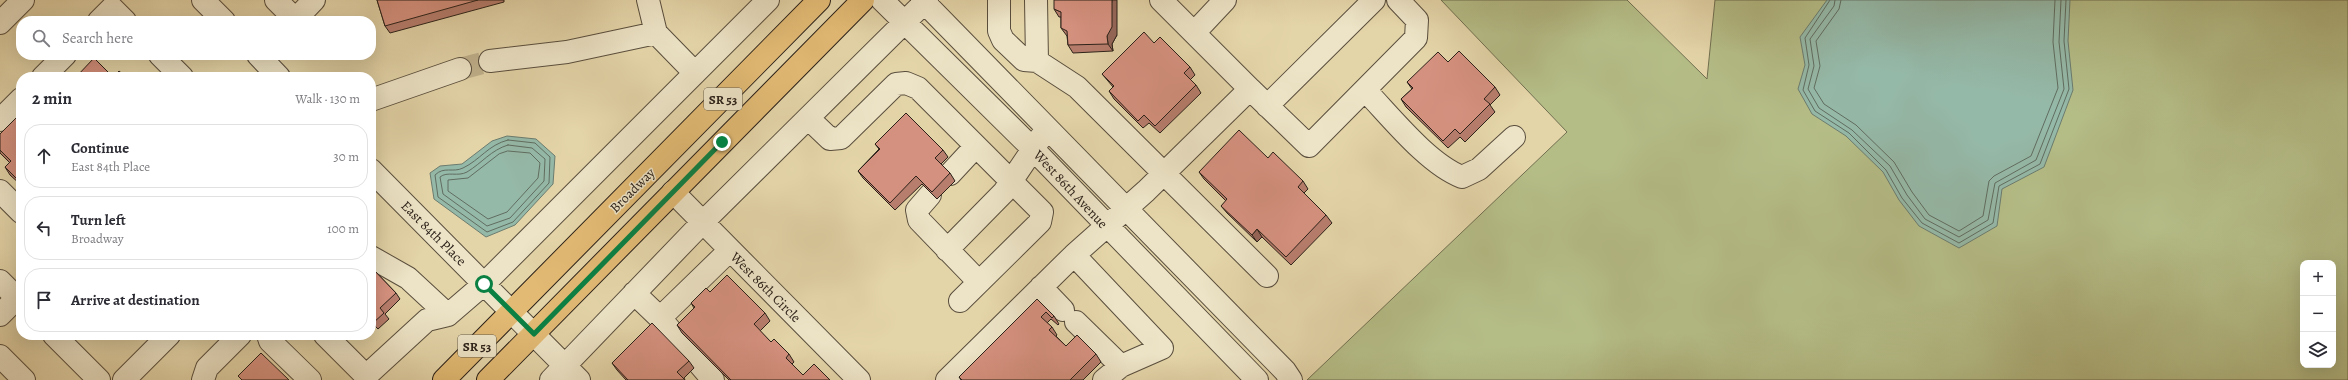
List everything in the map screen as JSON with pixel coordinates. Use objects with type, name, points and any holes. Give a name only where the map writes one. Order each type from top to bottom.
[{"type":"main road","name":"Broadway","points":[[444,380],[819,0]]},
{"type":"main road","name":"SR 53","points":[[488,380],[863,0]]},
{"type":"street","points":[[0,23],[23,0]]},
{"type":"street","points":[[203,0],[219,16]]},
{"type":"street","points":[[276,0],[290,16]]},
{"type":"street","points":[[298,16],[314,0]]},
{"type":"street","points":[[648,0],[656,33],[695,73]]},
{"type":"street","points":[[330,340],[366,376],[427,320],[448,314],[484,284],[768,0]]},
{"type":"street","name":"West 86th Avenue","points":[[882,0],[1033,149],[1257,380]]},
{"type":"street","points":[[999,0],[999,32],[1003,40],[1024,60],[1037,62],[1077,87],[1266,276]]},
{"type":"street","points":[[1036,0],[1037,62]]},
{"type":"street","points":[[1161,0],[1309,146],[1416,38],[1417,20],[1398,0]]},
{"type":"street","points":[[1194,32],[1225,0]]},
{"type":"street","points":[[1267,106],[1374,0]]},
{"type":"street","points":[[565,375],[634,293],[703,222],[809,119],[924,1]]},
{"type":"street","name":"West 86th Avenue","points":[[924,1],[1124,209],[1285,371],[1291,380]]},
{"type":"street","points":[[490,62],[567,52],[656,33]]},
{"type":"street","points":[[48,72],[60,60]]},
{"type":"street","points":[[165,60],[177,72]]},
{"type":"street","points":[[263,60],[274,72]]},
{"type":"street","points":[[376,98],[460,69]]},
{"type":"street","points":[[809,119],[830,140],[841,138],[896,84],[906,83],[918,88],[1042,212],[1040,222],[960,301]]},
{"type":"street","points":[[947,380],[1074,255],[1164,174],[1250,89]]},
{"type":"street","points":[[1365,90],[1430,158],[1449,172],[1462,178],[1479,169],[1514,137]]},
{"type":"street","points":[[0,120],[16,104]]},
{"type":"street","points":[[948,250],[1012,181],[1046,129]]},
{"type":"street","points":[[950,174],[976,146]]},
{"type":"street","name":"East 84th Place","points":[[376,175],[534,334],[565,375]]},
{"type":"street","points":[[0,191],[16,207]]},
{"type":"street","name":"West 86th Circle","points":[[674,192],[729,251],[859,380]]},
{"type":"street","points":[[930,195],[917,210],[919,220],[979,282]]},
{"type":"street","points":[[660,318],[729,251]]},
{"type":"street","points":[[1074,255],[1162,348],[1121,366],[1104,380]]},
{"type":"street","points":[[376,261],[408,278],[448,314]]},
{"type":"street","points":[[0,281],[16,297]]},
{"type":"street","points":[[1041,287],[1121,366]]},
{"type":"street","points":[[634,293],[660,318],[713,380]]},
{"type":"street","points":[[0,315],[16,302]]},
{"type":"street","points":[[59,340],[99,380]]},
{"type":"street","points":[[124,380],[164,340]]},
{"type":"street","points":[[203,380],[207,368],[235,340]]},
{"type":"street","points":[[270,340],[310,380]]},
{"type":"street","points":[[0,356],[24,380]]},
{"type":"green space","points":[[1441,0],[1627,0],[1707,79],[1715,0],[2348,0],[2348,380],[1307,380],[1567,132]]},
{"type":"water","points":[[1827,0],[2070,0],[2068,41],[2073,90],[2044,167],[2002,189],[1997,226],[1959,248],[1919,226],[1899,200],[1883,172],[1846,136],[1812,114],[1798,89],[1805,65],[1800,37]]},
{"type":"water","points":[[507,136],[536,139],[555,156],[553,184],[515,225],[486,237],[434,199],[430,173],[440,166],[462,164],[492,141]]},
{"type":"building","points":[[377,0],[478,0],[385,26]]},
{"type":"building","points":[[1054,0],[1112,0],[1112,27],[1107,36],[1108,44],[1068,45],[1067,31],[1061,28],[1061,12],[1054,9]]},
{"type":"building","points":[[1144,32],[1154,43],[1160,37],[1190,67],[1184,73],[1196,85],[1155,126],[1144,115],[1138,121],[1109,91],[1114,86],[1102,74]]},
{"type":"building","points":[[1459,51],[1495,87],[1484,99],[1490,104],[1460,134],[1455,129],[1443,141],[1401,99],[1413,88],[1407,82],[1438,52],[1448,62]]},
{"type":"building","points":[[92,60],[96,60],[108,72],[81,72]]},
{"type":"building","points":[[906,113],[943,150],[935,158],[950,173],[932,192],[916,176],[890,203],[858,171],[880,149],[875,144]]},
{"type":"building","points":[[16,118],[16,178],[5,167],[11,161],[0,150],[0,134]]},
{"type":"building","points":[[1239,130],[1268,158],[1273,152],[1303,181],[1298,187],[1326,215],[1286,257],[1257,229],[1252,235],[1221,206],[1227,199],[1199,172]]},
{"type":"building","points":[[376,272],[396,293],[380,308],[384,313],[376,320]]},
{"type":"building","points":[[727,275],[765,313],[754,324],[771,342],[774,339],[789,354],[786,358],[803,375],[814,364],[830,380],[731,380],[677,325],[695,307],[691,303],[706,288],[710,292]]},
{"type":"building","points":[[1037,299],[1054,316],[1052,318],[1046,312],[1041,317],[1052,327],[1049,330],[1066,346],[1077,335],[1096,354],[1070,380],[962,380],[959,377]]},
{"type":"building","points":[[652,323],[689,361],[677,372],[685,380],[628,380],[612,363]]},
{"type":"building","points":[[261,353],[289,380],[242,380],[238,376]]},
{"type":"tunnel","points":[[460,69],[490,61]]},
{"type":"route","points":[[484,284],[534,334],[722,142]]}]
